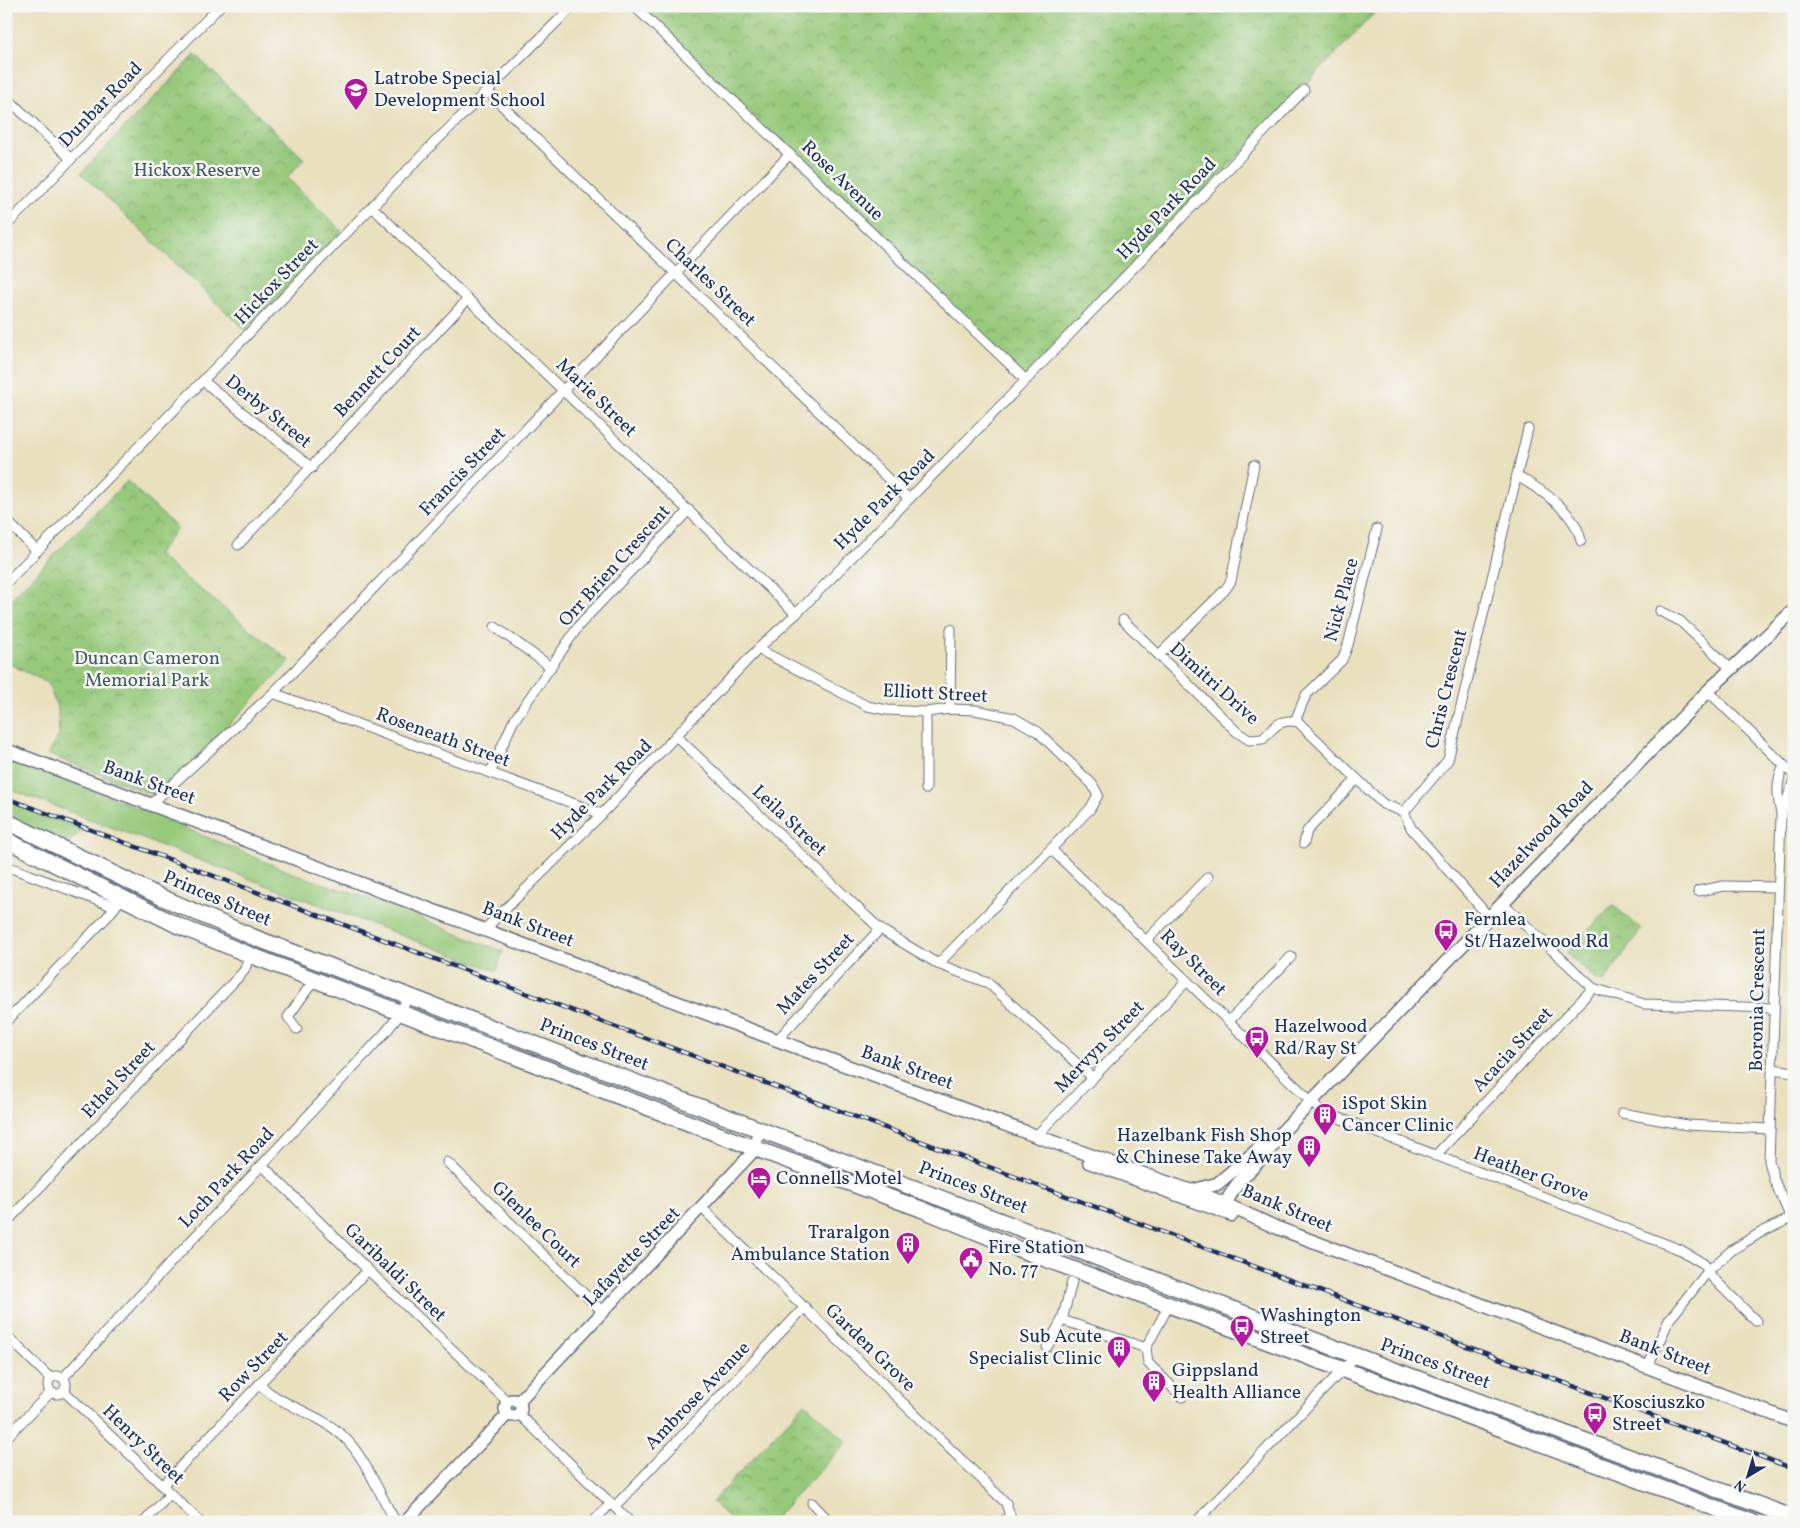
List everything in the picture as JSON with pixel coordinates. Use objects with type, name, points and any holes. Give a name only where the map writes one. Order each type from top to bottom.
[{"type":"highway","name":"Princes Street","points":[[6,821],[130,882],[253,937],[1356,1356],[1794,1518]]},
{"type":"highway","name":"Princes Street","points":[[6,840],[119,902],[314,980],[754,1148],[921,1208],[1016,1248],[1752,1522]]},
{"type":"highway","points":[[119,902],[130,882]]},
{"type":"main road","name":"Hazelwood Road","points":[[1280,1134],[1708,691],[1794,610]]},
{"type":"main road","name":"Bank Street","points":[[6,750],[777,1040],[1036,1136],[1191,1190],[1219,1204],[1275,1227],[1794,1422]]},
{"type":"main road","points":[[1219,1204],[1272,1149],[1280,1134]]},
{"type":"main road","points":[[1191,1190],[1201,1190],[1217,1184],[1262,1146],[1280,1134]]},
{"type":"main road","points":[[1036,1136],[1078,1157],[1121,1175],[1219,1204]]},
{"type":"main road","points":[[1217,1184],[1219,1204]]},
{"type":"street","name":"Dunbar Road","points":[[6,226],[220,6]]},
{"type":"street","name":"Hickox Street","points":[[6,583],[372,207],[573,6]]},
{"type":"street","name":"Rose Avenue","points":[[634,6],[1026,380]]},
{"type":"street","name":"Hyde Park Road","points":[[485,929],[602,814],[677,737],[758,649],[796,614],[1026,380],[1304,90]]},
{"type":"street","name":"Charles Street","points":[[488,92],[909,499]]},
{"type":"street","points":[[6,97],[71,159]]},
{"type":"street","name":"Francis Street","points":[[151,804],[273,693],[790,154]]},
{"type":"street","name":"Marie Street","points":[[372,207],[565,390],[796,614]]},
{"type":"street","name":"Bennett Court","points":[[238,545],[468,299]]},
{"type":"street","name":"Derby Street","points":[[203,381],[312,468]]},
{"type":"street","name":"Chris Crescent","points":[[1404,812],[1448,760],[1528,429]]},
{"type":"street","points":[[1159,656],[1231,581],[1254,465]]},
{"type":"street","points":[[1518,476],[1538,488],[1563,512],[1579,529],[1581,541]]},
{"type":"street","name":"Orr Brien Crescent","points":[[490,773],[513,722],[580,624],[689,510]]},
{"type":"street","points":[[6,520],[37,551]]},
{"type":"street","name":"Nick Place","points":[[1295,721],[1306,695],[1342,660],[1348,645],[1377,529]]},
{"type":"street","points":[[1660,611],[1680,621],[1731,669]]},
{"type":"street","name":"Dimitri Drive","points":[[1122,620],[1237,732],[1248,740],[1263,739],[1277,724],[1288,720],[1295,721]]},
{"type":"street","points":[[495,627],[551,667]]},
{"type":"street","points":[[950,709],[951,629]]},
{"type":"street","name":"Elliott Street","points":[[758,649],[867,706],[887,710],[926,712],[950,709],[994,712],[1014,718],[1038,732],[1092,784],[1098,795],[1090,809],[938,964]]},
{"type":"street","points":[[1708,691],[1794,775]]},
{"type":"street","name":"Roseneath Street","points":[[273,693],[602,814]]},
{"type":"street","points":[[926,712],[926,790]]},
{"type":"street","points":[[1295,721],[1383,804],[1404,812],[1411,828],[1489,918]]},
{"type":"street","name":"Leila Street","points":[[677,737],[880,928],[938,964],[988,983],[1093,1078]]},
{"type":"street","points":[[1782,816],[1778,787],[1779,776],[1784,766]]},
{"type":"street","points":[[1304,843],[1308,831],[1357,779]]},
{"type":"street","name":"Boronia Crescent","points":[[1792,1218],[1774,1180],[1769,1161],[1777,887],[1782,816],[1794,780]]},
{"type":"street","name":"Ray Street","points":[[1051,848],[1312,1102]]},
{"type":"street","points":[[6,866],[119,902],[6,1022]]},
{"type":"street","points":[[1147,940],[1208,877]]},
{"type":"street","points":[[1698,891],[1724,886],[1777,887]]},
{"type":"street","points":[[1503,904],[1593,988],[1644,1004],[1774,1008]]},
{"type":"street","name":"Mates Street","points":[[777,1040],[880,928]]},
{"type":"street","name":"Ethel Street","points":[[6,1223],[244,971],[250,955]]},
{"type":"street","points":[[1229,1021],[1291,957]]},
{"type":"street","points":[[297,1029],[288,1017],[314,980]]},
{"type":"street","name":"Mervyn Street","points":[[1036,1136],[1187,981]]},
{"type":"street","name":"Acacia Street","points":[[1435,1156],[1593,988]]},
{"type":"street","name":"Loch Park Road","points":[[63,1378],[385,1033],[401,1013],[408,995]]},
{"type":"street","points":[[1772,1069],[1794,1072]]},
{"type":"street","name":"Heather Grove","points":[[1312,1102],[1316,1108],[1327,1115],[1682,1250],[1699,1259],[1709,1270],[1712,1277],[1756,1321]]},
{"type":"street","points":[[1622,1113],[1687,1126],[1770,1129]]},
{"type":"street","name":"Lafayette Street","points":[[513,1402],[603,1312],[750,1155],[760,1129]]},
{"type":"street","name":"Glenlee Court","points":[[447,1162],[603,1312]]},
{"type":"street","name":"Garibaldi Street","points":[[262,1165],[368,1270],[513,1402]]},
{"type":"street","name":"Garden Grove","points":[[702,1208],[1006,1503],[1010,1515],[1003,1522]]},
{"type":"street","points":[[1648,1366],[1668,1320],[1709,1270],[1732,1250],[1765,1230],[1792,1218]]},
{"type":"street","name":"Row Street","points":[[162,1486],[368,1270]]},
{"type":"street","points":[[1047,1347],[1062,1320],[1072,1282]]},
{"type":"street","points":[[1169,1305],[1146,1348],[1148,1363],[1182,1397]]},
{"type":"street","name":"Ambrose Avenue","points":[[593,1522],[613,1505],[805,1307]]},
{"type":"street","points":[[1062,1320],[1146,1348]]},
{"type":"street","points":[[6,1335],[50,1378]]},
{"type":"street","points":[[1196,1522],[1356,1356]]},
{"type":"street","points":[[50,1378],[55,1376],[63,1378],[66,1384],[64,1391],[59,1395],[50,1393]]},
{"type":"street","points":[[50,1378],[47,1387],[50,1393]]},
{"type":"street","points":[[260,1385],[272,1397],[331,1427],[344,1437],[356,1451],[396,1522]]},
{"type":"street","name":"Henry Street","points":[[64,1391],[200,1522]]},
{"type":"street","points":[[6,1438],[50,1393]]},
{"type":"street","points":[[405,1522],[513,1414],[522,1409],[513,1402]]},
{"type":"street","points":[[513,1414],[630,1522]]},
{"type":"street","points":[[144,1522],[170,1494]]},
{"type":"street","points":[[812,1503],[830,1522]]},
{"type":"green space","points":[[639,6],[1381,6],[1026,378]]},
{"type":"green space","name":"Hickox Reserve","points":[[195,55],[304,159],[287,178],[342,231],[246,331],[81,173]]},
{"type":"green space","name":"Duncan Cameron Memorial Park","points":[[127,481],[177,528],[157,555],[290,661],[159,797],[47,754],[59,736],[58,710],[48,683],[6,662],[6,604]]},
{"type":"green space","points":[[6,758],[129,804],[292,873],[394,907],[503,951],[497,971],[6,788]]},
{"type":"green space","points":[[6,801],[83,830],[67,844],[6,815]]},
{"type":"green space","points":[[1613,905],[1641,929],[1604,982],[1594,978],[1566,953]]},
{"type":"green space","points":[[805,1403],[847,1442],[771,1522],[733,1522],[712,1502]]},
{"type":"railway","points":[[6,798],[1794,1469]]},
{"type":"place","name":"Latrobe Special Development School","points":[[356,111]]},
{"type":"place","name":"Fernlea St/Hazelwood Rd","points":[[1446,952]]},
{"type":"place","name":"Hazelwood Rd/Ray St","points":[[1257,1059]]},
{"type":"place","name":"iSpot Skin Cancer Clinic","points":[[1325,1136]]},
{"type":"place","name":"Hazelbank Fish Shop & Chinese Take Away","points":[[1309,1168]]},
{"type":"place","name":"Connells Motel","points":[[759,1200]]},
{"type":"place","name":"Traralgon Ambulance Station","points":[[908,1265]]},
{"type":"place","name":"Fire Station No. 77","points":[[971,1280]]},
{"type":"place","name":"Washington Street","points":[[1242,1348]]},
{"type":"place","name":"Sub Acute Specialist Clinic","points":[[1119,1369]]},
{"type":"place","name":"Gippsland Health Alliance","points":[[1154,1403]]},
{"type":"place","name":"Kosciuszko Street","points":[[1595,1435]]}]
